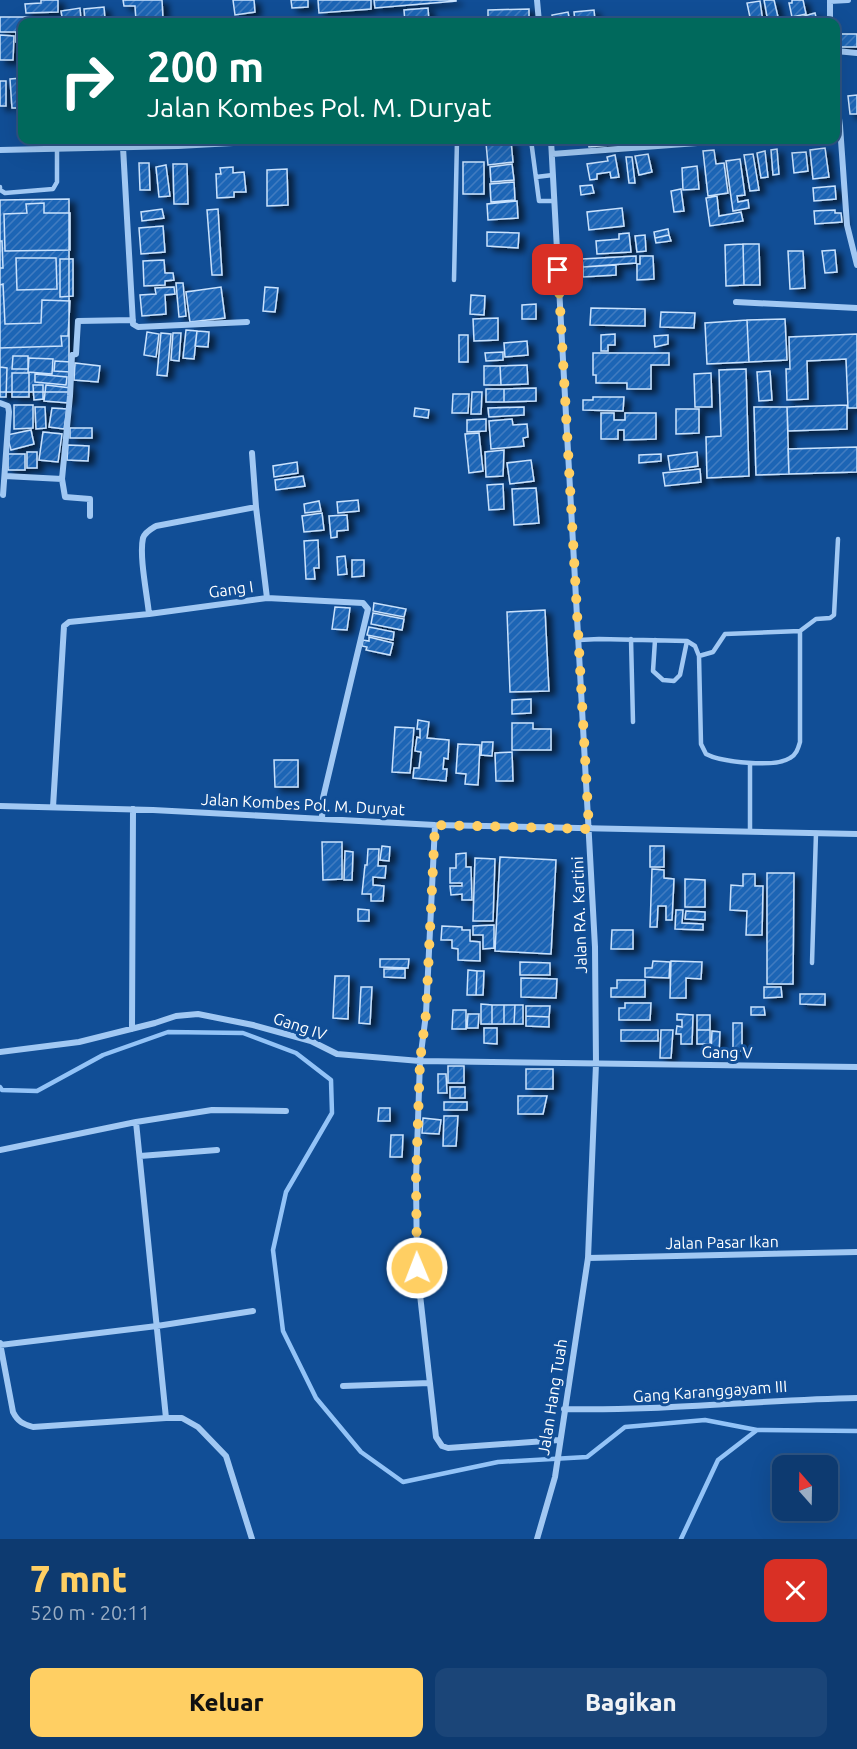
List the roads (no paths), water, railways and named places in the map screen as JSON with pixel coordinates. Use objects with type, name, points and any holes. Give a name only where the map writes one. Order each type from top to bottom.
[{"type":"street","points":[[537,0],[539,18]]},
{"type":"street","points":[[830,18],[830,1],[848,0]]},
{"type":"street","points":[[840,51],[857,53]]},
{"type":"street","points":[[0,150],[164,144]]},
{"type":"street","name":"Jalan RA. Kartini","points":[[551,144],[595,947],[596,1064],[588,1258]]},
{"type":"street","points":[[552,154],[684,144]]},
{"type":"street","points":[[840,144],[848,225],[857,265]]},
{"type":"street","points":[[123,147],[133,324],[138,327],[247,322]]},
{"type":"street","points":[[736,302],[857,308]]},
{"type":"street","points":[[90,516],[90,499],[63,500],[62,479],[72,355],[76,354],[78,321],[133,320]]},
{"type":"street","points":[[0,403],[8,406],[9,412],[3,495]]},
{"type":"street","points":[[252,453],[267,598]]},
{"type":"street","points":[[5,476],[62,479]]},
{"type":"street","points":[[148,614],[143,552],[144,536],[149,530],[156,525],[256,507]]},
{"type":"street","name":"Gang I","points":[[53,807],[64,626],[69,622],[267,598],[363,603],[368,609],[323,798],[322,819]]},
{"type":"street","name":"Jalan Kombes Pol. M. Duryat","points":[[0,806],[133,809],[435,825],[857,834]]},
{"type":"street","points":[[132,1029],[133,809]]},
{"type":"street","points":[[435,825],[426,1014],[420,1061],[416,1179],[417,1268],[436,1437],[442,1446],[448,1448],[559,1440]]},
{"type":"street","name":"Gang IV","points":[[0,1052],[79,1042],[176,1016],[208,1014],[311,1041],[337,1054],[420,1061],[596,1064]]},
{"type":"street","name":"Gang V","points":[[596,1064],[857,1067]]},
{"type":"street","points":[[0,1150],[136,1122],[212,1110],[286,1111]]},
{"type":"street","points":[[136,1122],[166,1418]]},
{"type":"street","points":[[140,1156],[217,1150]]},
{"type":"street","name":"Jalan Pasar Ikan","points":[[588,1258],[857,1252]]},
{"type":"street","name":"Jalan Hang Tuah","points":[[537,1539],[555,1477],[588,1258]]},
{"type":"street","points":[[252,1539],[226,1456],[198,1427],[182,1418],[33,1427],[22,1424],[13,1412],[0,1344],[157,1326],[253,1311]]},
{"type":"street","points":[[343,1386],[430,1383]]},
{"type":"street","name":"Gang Karanggayam III","points":[[564,1409],[642,1409],[755,1401],[857,1398]]},
{"type":"lane","points":[[102,144],[103,148]]},
{"type":"lane","points":[[454,280],[457,144]]},
{"type":"lane","points":[[532,144],[539,201],[554,201]]},
{"type":"lane","points":[[0,187],[5,193],[56,187],[57,149]]},
{"type":"lane","points":[[536,177],[553,175]]},
{"type":"lane","points":[[699,656],[713,652],[725,634],[800,631],[816,619],[830,618],[834,615],[838,539]]},
{"type":"lane","points":[[579,640],[687,641],[695,646],[699,656],[701,744],[705,754],[716,759],[750,763],[780,762],[790,759],[797,752],[800,742],[800,631]]},
{"type":"lane","points":[[631,639],[633,722]]},
{"type":"lane","points":[[655,640],[653,671],[663,680],[674,681],[680,675],[687,641]]},
{"type":"lane","points":[[750,763],[750,831]]},
{"type":"lane","points":[[812,963],[816,833]]},
{"type":"waterway","points":[[0,1087],[2,1090],[37,1091],[103,1055],[168,1032],[243,1033],[296,1053],[331,1080],[332,1113],[286,1192],[273,1250],[283,1331],[316,1398],[361,1452],[403,1482],[498,1462],[587,1457],[625,1427],[705,1420],[757,1430]]},
{"type":"waterway","points":[[681,1539],[718,1460],[757,1430],[857,1431]]}]
